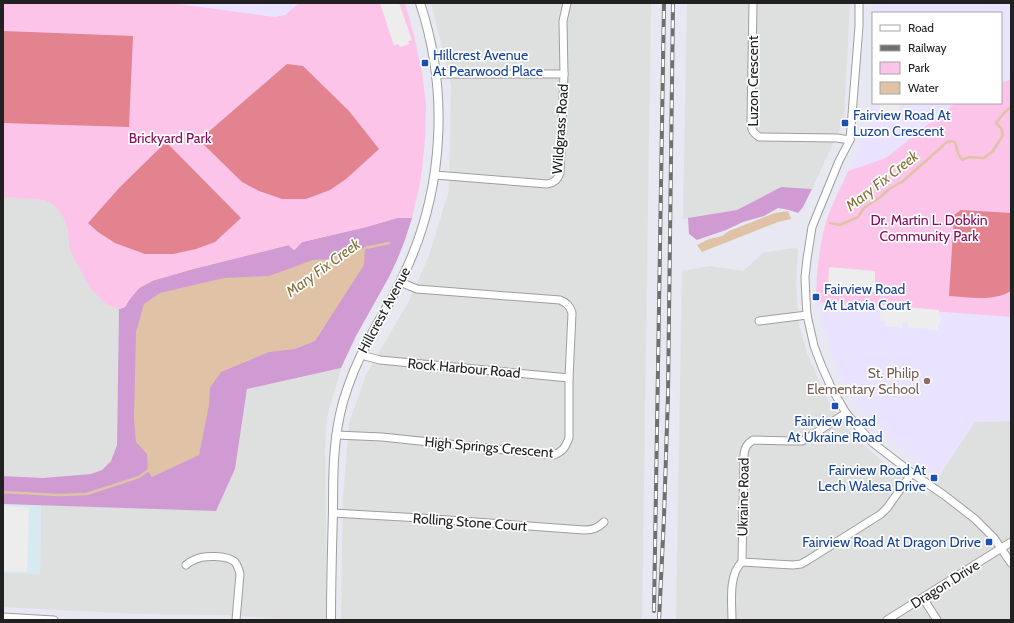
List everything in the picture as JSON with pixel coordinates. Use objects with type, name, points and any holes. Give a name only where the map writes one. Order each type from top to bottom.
[{"type":"street","name":"Hillcrest Avenue","points":[[331,620],[334,457],[336,434],[343,402],[351,377],[361,355],[400,282],[415,248],[422,228],[435,175],[438,124],[437,74],[427,26],[420,3]]},
{"type":"street","name":"Wildgrass Road","points":[[435,175],[547,184],[555,182],[559,177],[564,74],[563,21],[567,3]]},
{"type":"street","name":"Luzon Crescent","points":[[753,3],[751,128],[754,133],[759,137],[837,138],[850,140]]},
{"type":"street","points":[[859,3],[859,26],[850,140],[812,227],[805,277],[807,314],[814,346],[831,387],[846,413],[859,428],[873,443],[912,474],[944,495],[966,512],[994,538],[1011,563]]},
{"type":"street","points":[[437,74],[564,74]]},
{"type":"street","name":"High Springs Crescent","points":[[336,434],[382,437],[554,455],[563,450],[568,438],[572,313],[568,304],[557,300],[422,290],[400,282]]},
{"type":"street","points":[[759,321],[807,314]]},
{"type":"street","name":"Rock Harbour Road","points":[[361,355],[380,360],[569,378]]},
{"type":"street","name":"Ukraine Road","points":[[742,562],[744,454],[748,443],[753,440],[792,442],[802,440],[811,436],[846,413]]},
{"type":"street","points":[[732,620],[733,584],[735,572],[742,562],[793,565],[801,564],[881,514],[912,474]]},
{"type":"street","name":"Rolling Stone Court","points":[[333,513],[584,530],[590,530],[598,527],[604,522]]},
{"type":"street","name":"Dragon Drive","points":[[887,620],[1011,542]]},
{"type":"street","points":[[186,565],[201,558],[221,557],[228,558],[234,562],[240,574],[236,620]]},
{"type":"street","points":[[923,598],[937,620]]},
{"type":"street","points":[[3,617],[54,620]]},
{"type":"shaded area","points":[[171,3],[299,3],[285,15],[275,17]]},
{"type":"shaded area","points":[[380,3],[399,3],[412,40],[408,41],[409,44],[400,47],[398,44],[394,46]]},
{"type":"shaded area","points":[[431,3],[651,3],[642,620],[341,620],[343,499],[349,423],[366,375],[410,299],[430,253],[449,190],[451,85]]},
{"type":"shaded area","points":[[687,3],[850,3],[844,120],[812,189],[781,187],[737,210],[683,219]]},
{"type":"shaded area","points":[[873,3],[1011,3],[1011,79],[1002,83],[1002,12],[873,12]]},
{"type":"shaded area","points":[[3,31],[133,36],[129,127],[3,123]]},
{"type":"shaded area","points":[[287,64],[303,66],[349,111],[379,149],[346,179],[330,190],[306,199],[282,199],[259,191],[242,182],[199,140]]},
{"type":"shaded area","points":[[872,94],[872,104],[955,104],[886,158],[848,171],[868,126]]},
{"type":"shaded area","points":[[880,104],[899,104],[899,113],[880,112]]},
{"type":"shaded area","points":[[166,142],[241,218],[215,242],[196,249],[173,254],[145,254],[115,243],[98,232],[88,223],[120,187]]},
{"type":"shaded area","points":[[781,187],[812,189],[803,207],[798,213],[778,208],[764,216],[743,222],[726,230],[697,240],[689,234],[688,218],[737,210]]},
{"type":"shaded area","points":[[3,197],[44,200],[55,206],[63,217],[68,230],[69,246],[107,305],[119,309],[117,445],[111,461],[102,470],[91,474],[43,478],[3,476]]},
{"type":"shaded area","points":[[961,210],[1011,213],[1011,291],[996,297],[988,298],[949,296],[954,215]]},
{"type":"shaded area","points":[[397,218],[412,218],[405,240],[389,277],[356,336],[341,368],[247,389],[235,469],[216,511],[3,504],[3,476],[43,478],[91,474],[102,470],[111,461],[117,445],[119,309],[125,307],[139,288],[154,280],[193,269],[289,245],[294,250],[302,242]]},
{"type":"shaded area","points":[[794,248],[798,249],[796,285],[799,324],[807,353],[827,399],[849,431],[898,476],[927,496],[975,422],[1011,421],[1011,620],[676,620],[682,271],[710,266],[743,271],[763,253]]},
{"type":"shaded area","points":[[829,267],[875,271],[875,292],[828,287]]},
{"type":"shaded area","name":"St. Philip Elementary School","points":[[816,302],[1011,317],[1011,421],[975,422],[939,476],[904,451],[883,433],[850,393],[837,369]]},
{"type":"shaded area","points":[[881,305],[939,310],[939,316],[941,316],[940,325],[938,325],[938,330],[908,327],[908,323],[903,322],[902,328],[885,326],[886,321],[880,320]]},
{"type":"shaded area","points":[[341,368],[327,417],[325,446],[327,620],[295,620],[227,615],[138,614],[3,607],[3,573],[40,574],[41,505],[216,511],[235,469],[247,389]]},
{"type":"shaded area","points":[[3,504],[41,505],[40,574],[3,573]]},
{"type":"shaded area","points":[[3,506],[29,508],[27,572],[3,571]]},
{"type":"green space","name":"Brickyard Park","points":[[3,3],[171,3],[275,17],[285,15],[299,3],[405,3],[422,73],[426,103],[425,140],[422,169],[412,218],[397,218],[302,242],[294,250],[288,245],[193,269],[152,281],[139,288],[125,307],[119,309],[107,305],[90,288],[72,254],[69,246],[68,230],[63,217],[55,206],[44,200],[3,197]]},
{"type":"green space","name":"Dr. Martin L. Dobkin Community Park","points":[[1011,79],[1011,317],[816,302],[818,260],[824,229],[829,213],[848,171],[886,158],[954,104],[1002,104],[1002,83]]},
{"type":"water","points":[[788,211],[791,219],[778,222],[702,252],[697,245],[775,213]]},
{"type":"water","points":[[365,248],[364,265],[315,341],[295,349],[269,352],[221,372],[210,388],[209,405],[199,455],[152,477],[148,471],[147,454],[136,442],[134,418],[136,332],[144,304],[160,293],[224,278],[269,276],[313,260],[331,259],[347,251]]},
{"type":"waterway","name":"Mary Fix Creek","points":[[830,223],[840,225],[858,217],[864,208],[882,196],[889,189],[902,182],[947,142],[955,142],[962,160],[969,157],[984,158],[993,151],[1003,135],[1001,128],[996,123],[1011,107]]},
{"type":"waterway","name":"Mary Fix Creek","points":[[363,251],[365,248],[389,243]]},
{"type":"waterway","name":"Mary Fix Creek","points":[[3,492],[58,495],[87,494],[139,477],[150,469]]},
{"type":"railway","points":[[654,611],[664,3]]},
{"type":"railway","points":[[659,620],[668,395],[673,3]]},
{"type":"place","name":"Hillcrest Avenue At Pearwood Place","points":[[425,63]]},
{"type":"place","name":"Fairview Road At Luzon Crescent","points":[[845,123]]},
{"type":"place","name":"Fairview Road At Latvia Court","points":[[816,297]]},
{"type":"place","name":"St. Philip Elementary School","points":[[927,381]]},
{"type":"place","name":"Fairview Road At Ukraine Road","points":[[835,406]]},
{"type":"place","name":"Fairview Road At Lech Walesa Drive","points":[[934,478]]},
{"type":"place","name":"Fairview Road At Dragon Drive","points":[[989,542]]}]
